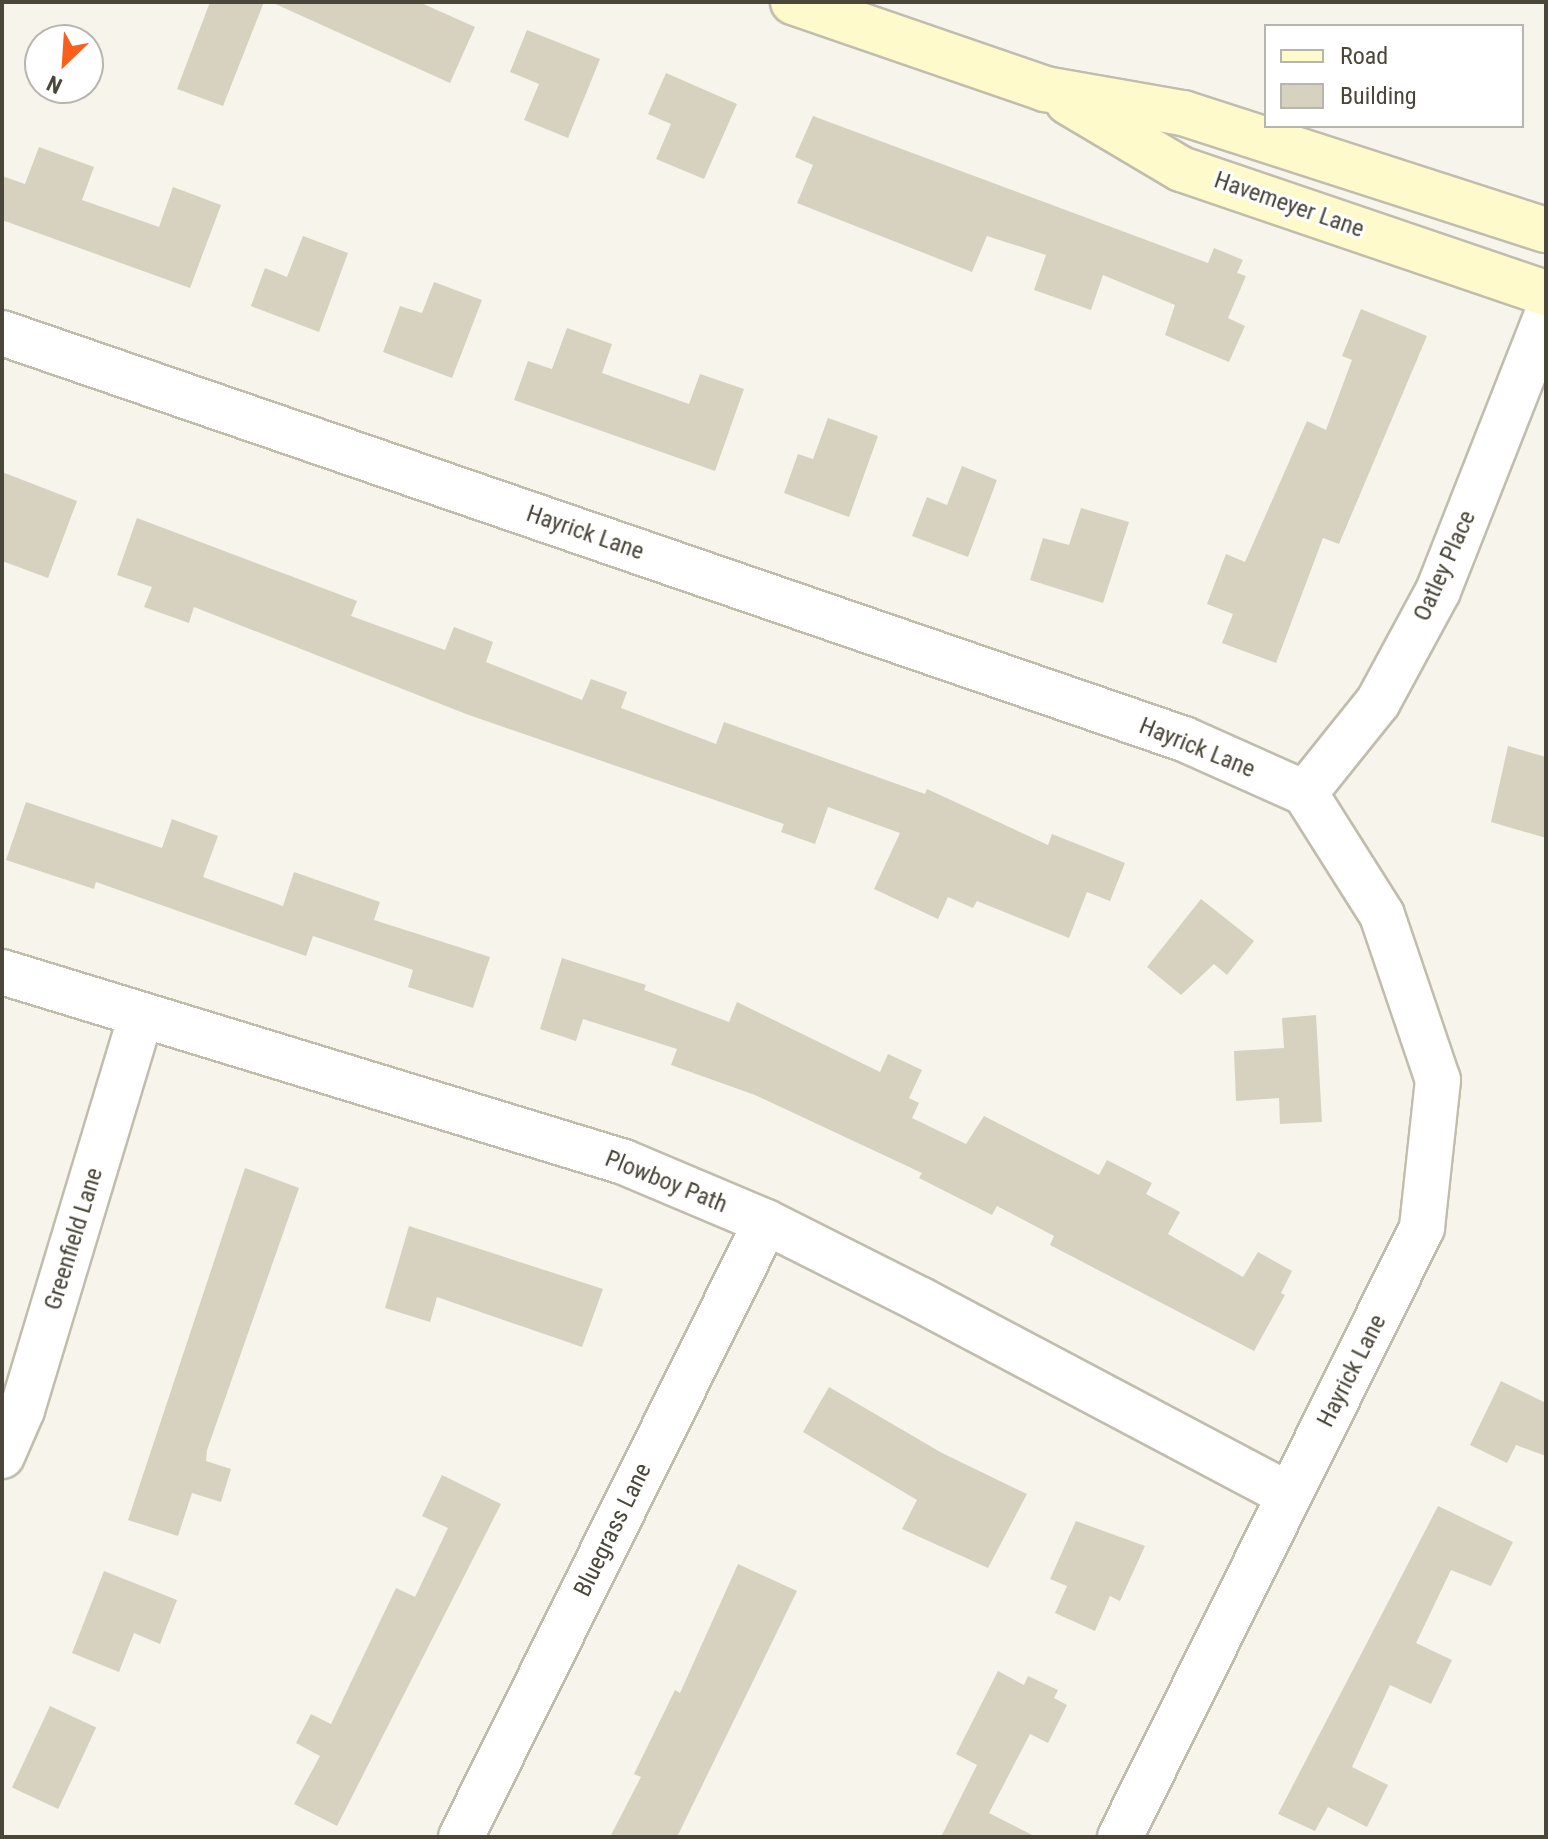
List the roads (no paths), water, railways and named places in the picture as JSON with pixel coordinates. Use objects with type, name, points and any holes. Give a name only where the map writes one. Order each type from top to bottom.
[{"type":"street","name":"Havemeyer Lane","points":[[793,2],[1045,89],[1183,113],[1546,230]]},
{"type":"street","name":"Havemeyer Lane","points":[[1045,89],[1181,169],[1546,293]]},
{"type":"street","name":"Oatley Place","points":[[1305,793],[1378,702],[1438,591],[1546,317]]},
{"type":"street","name":"Hayrick Lane","points":[[2,333],[1184,739],[1305,793],[1382,915],[1438,1080],[1422,1228],[1120,1837]]},
{"type":"street","name":"Plowboy Path","points":[[2,972],[140,1019],[624,1162],[766,1222],[1289,1495]]},
{"type":"street","name":"Greenfield Lane","points":[[2,1456],[22,1410],[140,1019]]},
{"type":"street","name":"Bluegrass Lane","points":[[461,1837],[766,1222]]}]
